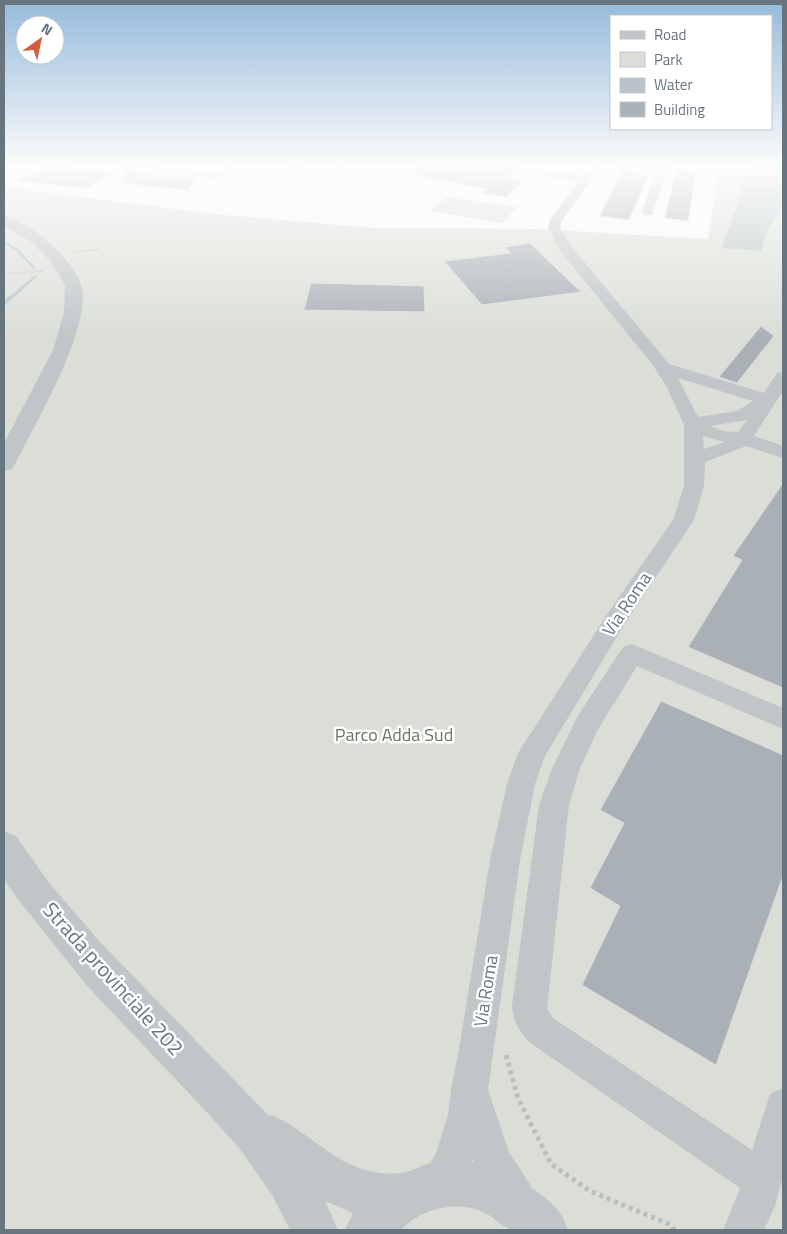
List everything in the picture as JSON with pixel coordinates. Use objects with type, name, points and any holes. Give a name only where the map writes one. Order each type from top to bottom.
[{"type":"street","points":[[4,464],[62,350],[73,313],[73,285],[63,268],[38,240],[12,225]]},
{"type":"street","name":"Via Roma","points":[[423,1190],[444,1178],[453,1160],[467,1115],[470,1083],[477,1049],[505,860],[521,784],[532,753],[553,718],[684,520],[694,486],[698,418],[663,368],[566,249],[554,228],[555,225]]},
{"type":"street","points":[[663,368],[768,400]]},
{"type":"street","points":[[695,459],[738,444],[755,422],[783,377]]},
{"type":"street","points":[[698,418],[742,416],[768,400]]},
{"type":"street","points":[[698,418],[720,436],[742,438],[783,452]]},
{"type":"street","points":[[762,1180],[541,1030],[530,1016],[529,1006],[554,805],[565,771],[586,725],[632,653],[783,719]]},
{"type":"street","name":"Strada provinciale 202","points":[[4,847],[41,902],[78,947],[135,1010],[231,1104],[307,1166],[360,1193],[388,1197],[463,1184],[496,1193],[536,1222]]},
{"type":"street","name":"Via Roma","points":[[470,1083],[480,1124],[493,1162],[536,1222]]},
{"type":"street","name":"Strada provinciale 202","points":[[231,1104],[283,1169],[305,1208],[314,1230]]},
{"type":"street","points":[[743,1230],[756,1206],[783,1107]]},
{"type":"street","name":"Strada provinciale 202","points":[[369,1230],[393,1205],[423,1190]]},
{"type":"path","points":[[4,274],[63,268]]},
{"type":"green space","name":"Parco Adda Sud","points":[[4,225],[334,225],[373,228],[535,229],[708,239],[710,225],[783,225],[783,1230],[4,1230]]},
{"type":"water","points":[[730,225],[772,225],[761,251],[721,248]]},
{"type":"building","points":[[530,243],[581,292],[482,305],[444,261],[511,253],[504,247]]},
{"type":"building","points":[[311,283],[424,286],[425,312],[304,310]]},
{"type":"building","points":[[761,326],[774,336],[737,383],[719,377]]},
{"type":"building","points":[[783,483],[783,688],[688,647],[742,560],[733,556]]},
{"type":"building","points":[[661,701],[783,755],[783,876],[716,1065],[582,985],[620,906],[590,888],[624,823],[600,810]]},
{"type":"waterway","points":[[4,241],[17,250],[34,268]]},
{"type":"waterway","points":[[4,303],[36,276]]}]
